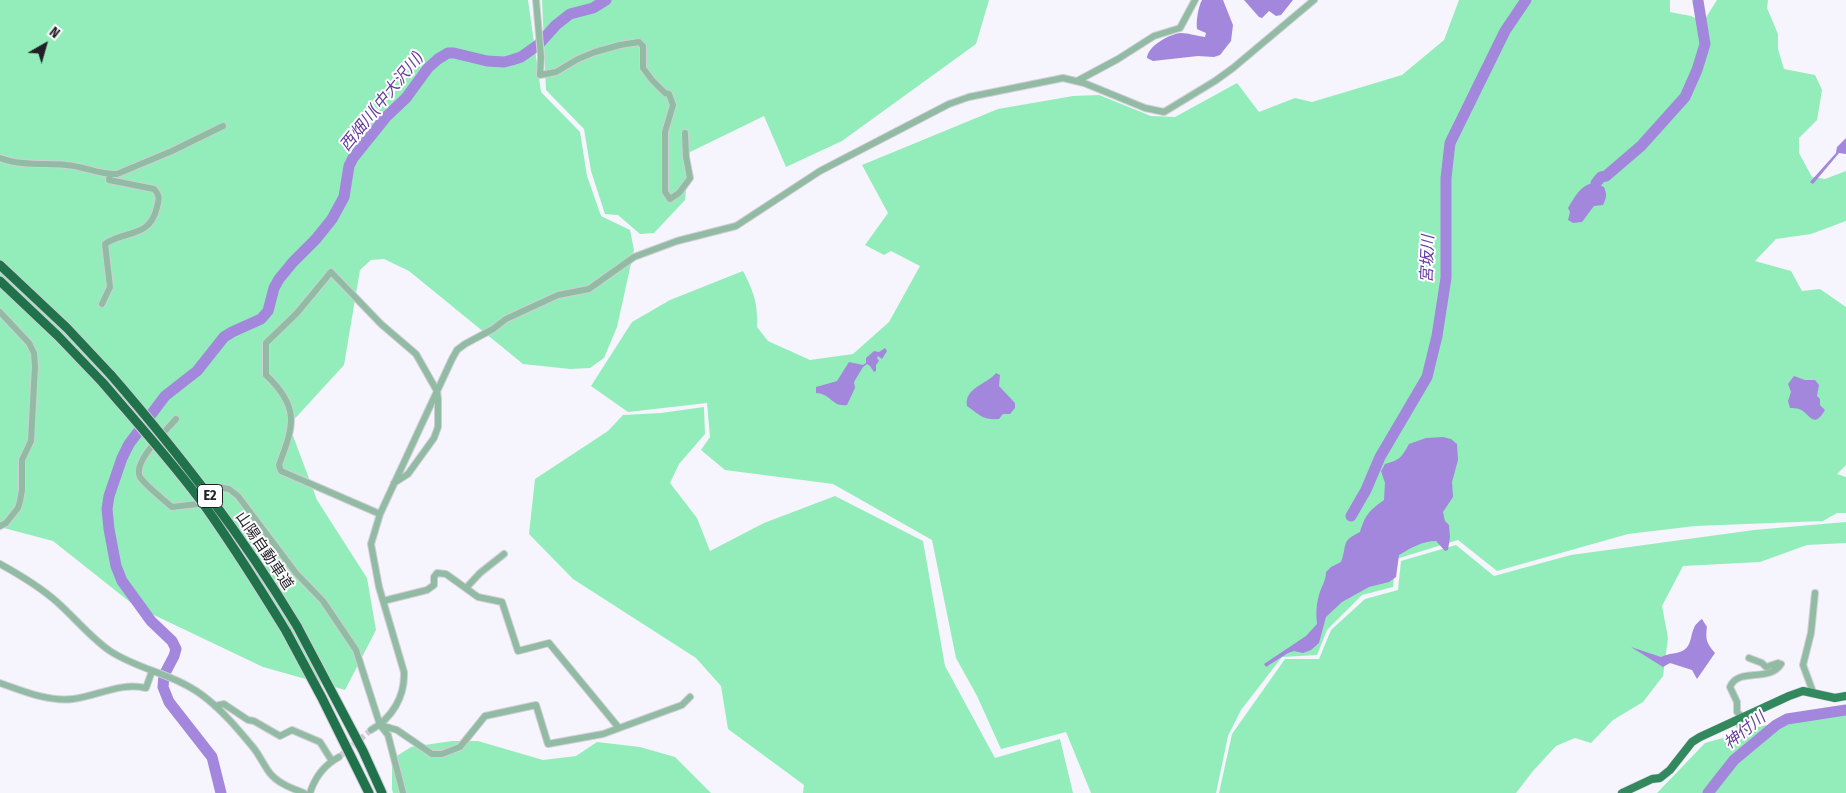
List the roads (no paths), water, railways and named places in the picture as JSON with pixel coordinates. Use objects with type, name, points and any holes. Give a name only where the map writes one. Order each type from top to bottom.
[{"type":"highway","name":"山陽自動車道","points":[[0,265],[67,328],[111,375],[164,436],[214,501],[273,586],[297,626],[363,751],[382,793]]},
{"type":"highway","name":"山陽自動車道","points":[[0,280],[102,382],[156,444],[206,509],[286,631],[369,793]]},
{"type":"main road","points":[[1622,793],[1652,779],[1660,778],[1670,770],[1692,742],[1742,717],[1798,693],[1813,692],[1836,698],[1846,696]]},
{"type":"street","points":[[536,0],[541,56],[540,74],[556,72],[578,59],[620,45],[636,42],[641,43],[643,46],[643,68],[665,93],[669,94],[673,105],[664,132],[665,192],[668,199],[675,197],[690,178],[686,157],[685,133]]},
{"type":"street","points":[[1077,81],[1118,59],[1154,36],[1180,28],[1195,0]]},
{"type":"street","points":[[371,730],[380,725],[398,702],[404,681],[404,672],[382,600],[371,544],[380,514],[394,482],[457,350],[493,329],[506,319],[549,299],[558,295],[589,289],[628,261],[661,246],[736,226],[820,171],[949,104],[1063,78],[1077,81],[1145,108],[1164,112],[1233,68],[1314,0]]},
{"type":"street","points":[[0,158],[19,162],[67,165],[117,174],[172,151],[223,126]]},
{"type":"street","points":[[102,304],[110,287],[105,244],[114,238],[136,233],[145,227],[156,214],[159,198],[154,189],[109,180],[110,174]]},
{"type":"street","points":[[380,514],[281,471],[279,465],[290,435],[291,414],[287,398],[266,375],[266,342],[297,313],[331,272],[381,324],[416,354],[437,391],[438,427],[434,438],[408,474],[394,482]]},
{"type":"street","points":[[0,312],[29,343],[34,353],[35,366],[31,441],[22,460],[20,501],[18,508],[6,523],[0,526]]},
{"type":"street","points":[[176,419],[142,459],[139,468],[140,478],[172,507],[198,504],[219,487],[229,489],[238,496],[296,573],[323,601],[356,650],[380,725],[388,735],[404,793]]},
{"type":"street","points":[[466,588],[480,573],[504,554]]},
{"type":"street","points":[[0,564],[56,600],[91,636],[108,650],[139,667],[170,677],[201,694],[240,730],[269,772],[286,786],[304,793]]},
{"type":"street","points":[[382,600],[427,590],[434,585],[434,577],[437,573],[441,572],[478,597],[502,602],[518,651],[549,643],[619,728]]},
{"type":"street","points":[[1813,692],[1803,665],[1811,633],[1814,592]]},
{"type":"street","points":[[1742,717],[1737,712],[1737,702],[1730,686],[1732,681],[1738,677],[1758,676],[1770,672],[1781,664],[1778,663],[1766,668],[1762,663],[1749,658]]},
{"type":"street","points":[[0,683],[62,700],[127,685],[146,688],[155,672]]},
{"type":"street","points":[[380,725],[397,730],[432,754],[442,754],[460,747],[484,716],[536,705],[548,744],[604,734],[682,705],[690,697]]},
{"type":"street","points":[[215,706],[224,704],[248,720],[254,721],[280,736],[292,730],[320,742],[332,761]]},
{"type":"street","points":[[310,793],[318,775],[332,761],[339,757]]},
{"type":"waterway","name":"西畑川(中大沢川)","points":[[221,793],[212,757],[169,702],[163,687],[164,675],[176,649],[172,641],[151,621],[122,581],[116,566],[107,509],[109,496],[122,458],[129,444],[165,396],[197,371],[224,337],[261,319],[268,311],[274,288],[279,279],[332,219],[344,197],[349,166],[353,158],[386,117],[406,98],[428,68],[448,53],[487,61],[504,62],[521,57],[538,45],[556,25],[570,14],[593,8],[606,0]]},
{"type":"waterway","name":"宮坂川","points":[[1351,516],[1366,490],[1380,457],[1427,377],[1437,336],[1446,278],[1446,178],[1450,143],[1505,31],[1526,0]]},
{"type":"waterway","points":[[1596,183],[1641,146],[1685,97],[1697,70],[1705,44],[1698,1]]},
{"type":"waterway","name":"神付川","points":[[1708,793],[1734,760],[1776,725],[1787,719],[1846,710]]},
{"type":"tunnel","points":[[339,757],[371,730]]}]
